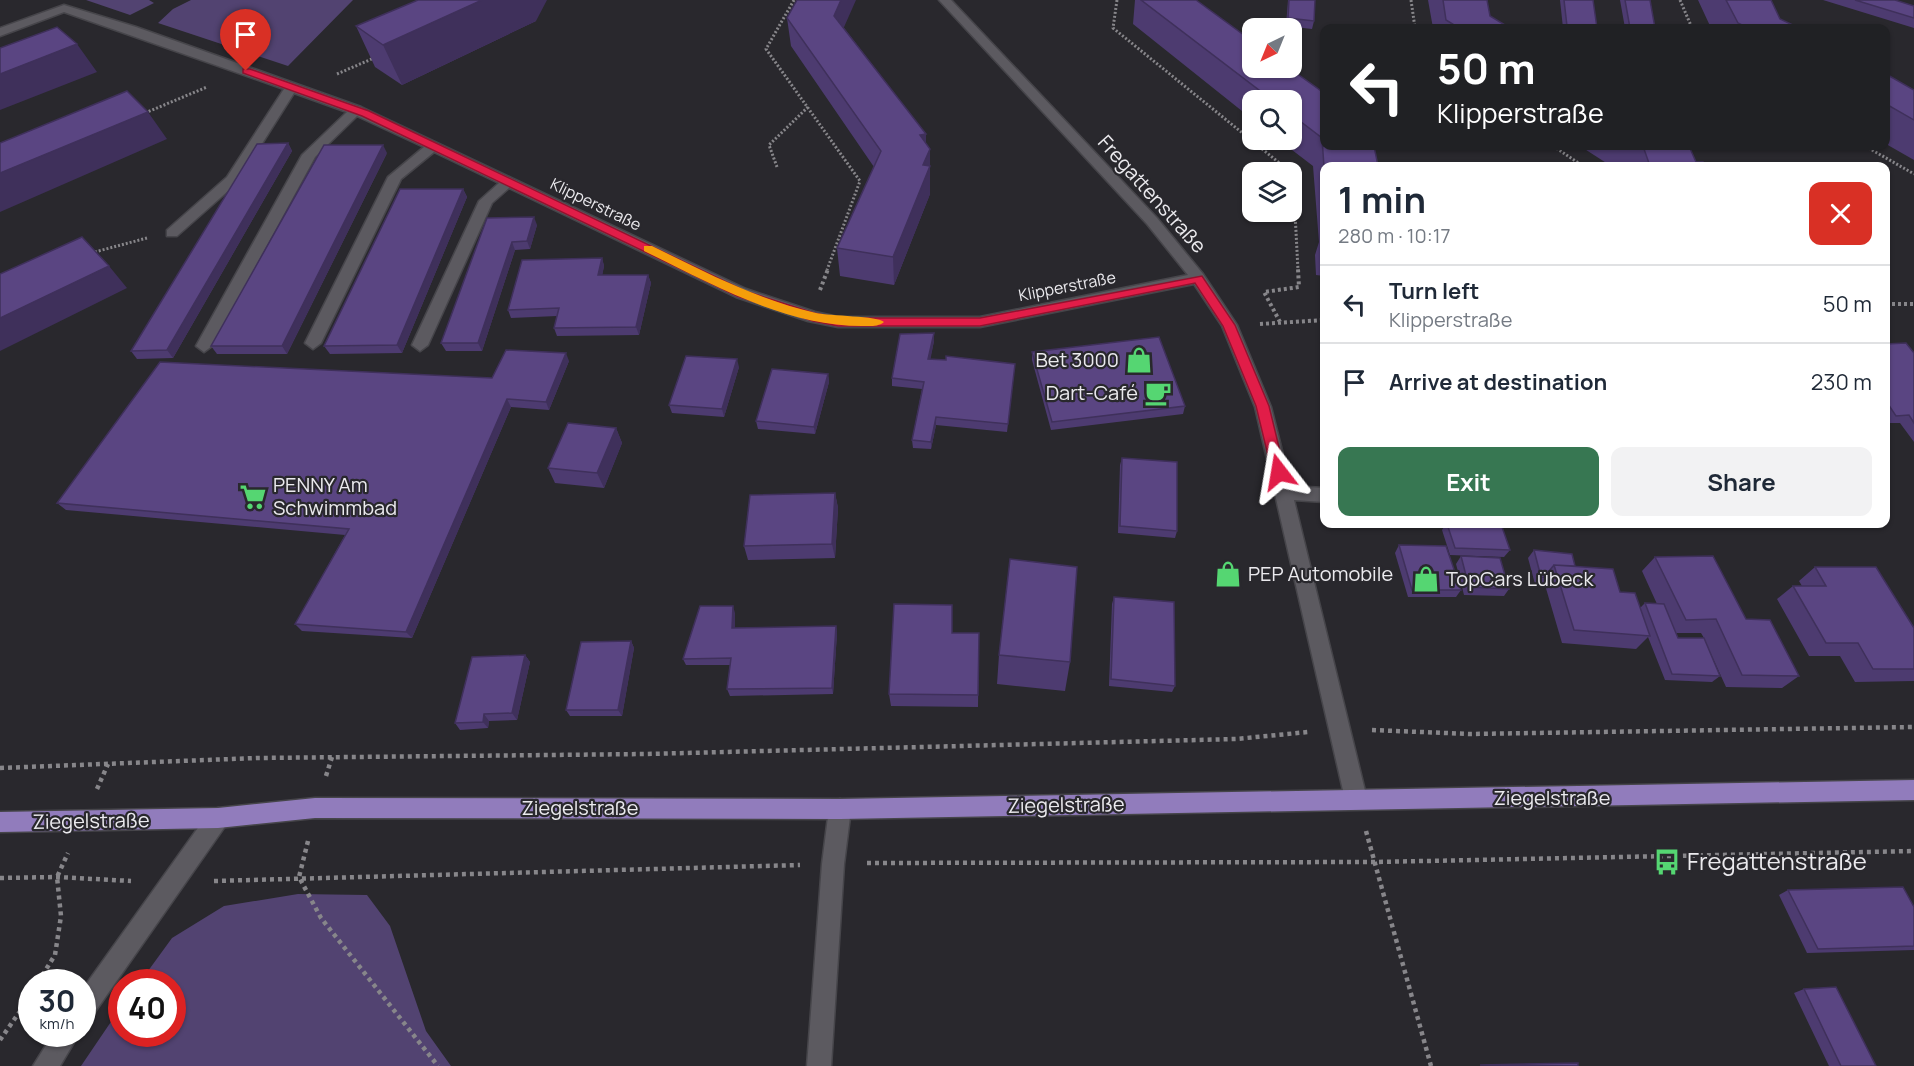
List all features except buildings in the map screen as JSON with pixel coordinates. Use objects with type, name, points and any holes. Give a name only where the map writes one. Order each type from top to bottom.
[{"type":"main road","name":"Ziegelstraße","points":[[0,822],[218,818],[315,808],[840,809],[1356,799],[1635,797],[1914,790]]},
{"type":"street","name":"Fregattenstraße","points":[[945,0],[1152,221],[1198,278],[1229,325],[1263,406],[1356,799]]},
{"type":"street","name":"Klipperstraße","points":[[0,32],[64,8],[246,71],[356,110],[741,293],[813,317],[838,322],[980,322],[1198,278]]},
{"type":"street","points":[[172,233],[232,180],[296,89]]},
{"type":"street","points":[[204,346],[309,155],[356,110]]},
{"type":"street","points":[[313,343],[395,177],[432,146]]},
{"type":"street","points":[[420,345],[486,201],[508,182]]},
{"type":"street","points":[[1284,493],[1320,495]]},
{"type":"street","points":[[819,1066],[833,864],[840,809]]},
{"type":"street","points":[[96,991],[218,818]]},
{"type":"street","points":[[45,1066],[58,1047]]},
{"type":"path","points":[[794,0],[766,49],[860,182],[822,279],[813,317]]},
{"type":"path","points":[[1117,0],[1113,28],[1293,174],[1299,287],[1264,292],[1280,322]]},
{"type":"path","points":[[1411,0],[1414,24]]},
{"type":"path","points":[[1680,0],[1690,24]]},
{"type":"path","points":[[296,89],[377,57]]},
{"type":"path","points":[[139,115],[246,71]]},
{"type":"path","points":[[777,167],[769,145],[808,107]]},
{"type":"path","points":[[1559,150],[1577,162]]},
{"type":"path","points":[[1872,150],[1914,174]]},
{"type":"path","points":[[85,255],[96,250],[172,233]]},
{"type":"path","points":[[834,249],[843,250]]},
{"type":"path","points":[[1890,304],[1914,304]]},
{"type":"path","points":[[1229,325],[1320,320]]},
{"type":"path","points":[[0,768],[332,757],[646,754],[1236,739],[1340,729],[1470,734],[1914,727]]},
{"type":"path","points":[[327,772],[332,757]]},
{"type":"path","points":[[0,878],[57,877],[170,883],[299,877],[833,864],[1376,862],[1914,850]]},
{"type":"path","points":[[1376,862],[1431,1066]]},
{"type":"path","points":[[46,969],[55,955],[62,916],[57,877]]},
{"type":"path","points":[[299,877],[321,918],[419,1039],[438,1066]]},
{"type":"path","points":[[0,1040],[18,1014]]},
{"type":"shaded area","points":[[86,0],[149,0],[154,3],[130,15]]},
{"type":"shaded area","points":[[191,0],[353,0],[288,66],[158,23],[173,9]]},
{"type":"shaded area","points":[[298,894],[367,895],[390,926],[426,1031],[451,1066],[81,1066],[108,1026],[108,1047],[186,1047],[186,969],[149,969],[172,938],[224,906]]},
{"type":"slow traffic","points":[[648,249],[741,293],[813,317],[838,322],[878,322]]},
{"type":"place","name":"Bet 3000","points":[[1139,360]]},
{"type":"place","name":"Dart-Café","points":[[1158,393]]},
{"type":"place","name":"PENNY Am Schwimmbad","points":[[253,497]]},
{"type":"place","name":"PEP Automobile","points":[[1228,574]]},
{"type":"place","name":"TopCars Lübeck","points":[[1426,579]]},
{"type":"place","name":"Fregattenstraße","points":[[1667,862]]},
{"type":"route","points":[[246,71],[366,114],[741,293],[813,317],[838,322],[980,322],[1198,278],[1229,325],[1263,406],[1279,472]]}]
